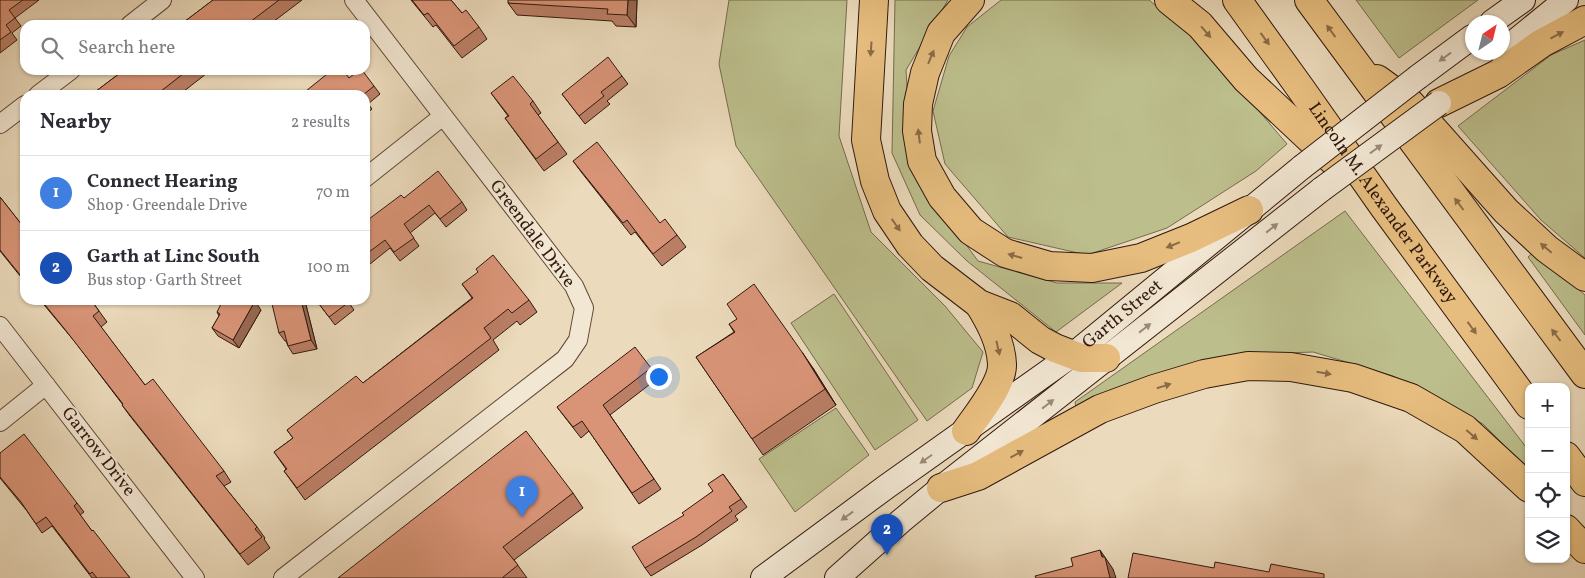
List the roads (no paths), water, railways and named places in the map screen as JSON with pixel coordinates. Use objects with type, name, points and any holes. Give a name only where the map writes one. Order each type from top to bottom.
[{"type":"highway","points":[[874,0],[866,140],[874,181],[887,211],[910,245],[932,268],[979,304],[1010,316],[1040,340],[1072,355],[1081,358],[1106,358]]},
{"type":"highway","points":[[970,0],[942,33],[924,73],[918,104],[917,131],[922,161],[942,197],[971,231],[1004,253],[1049,266],[1092,268],[1141,258],[1191,238],[1249,210]]},
{"type":"highway","points":[[1169,0],[1200,25],[1246,79],[1384,208]]},
{"type":"highway","name":"Lincoln M. Alexander Parkway","points":[[1236,0],[1384,208],[1525,400]]},
{"type":"highway","points":[[1309,0],[1585,374]]},
{"type":"highway","points":[[1439,103],[1498,74],[1542,43],[1585,20]]},
{"type":"highway","points":[[1354,63],[1410,102],[1506,211],[1547,249],[1585,277]]},
{"type":"highway","points":[[966,431],[997,385],[1002,366],[994,330],[979,304]]},
{"type":"highway","points":[[941,488],[978,476],[1100,409],[1154,389],[1204,374],[1248,366],[1291,367],[1353,378],[1411,398],[1465,429],[1525,484]]},
{"type":"highway","points":[[1570,461],[1585,482]]},
{"type":"highway","points":[[1570,533],[1585,549]]},
{"type":"main road","points":[[1502,15],[1523,0]]},
{"type":"main road","name":"Garth Street","points":[[1510,46],[1566,0]]},
{"type":"main road","name":"Garth Street","points":[[762,578],[1072,355],[1302,166],[1465,42]]},
{"type":"main road","name":"Garth Street","points":[[837,578],[941,488],[1322,189],[1439,103],[1492,60]]},
{"type":"street","points":[[136,20],[162,0]]},
{"type":"street","name":"Greendale Drive","points":[[354,0],[369,20]]},
{"type":"street","name":"Greendale Drive","points":[[283,578],[564,359],[578,340],[584,308],[574,286],[370,21]]},
{"type":"street","points":[[45,90],[64,75]]},
{"type":"street","points":[[0,124],[20,109]]},
{"type":"street","points":[[370,174],[443,116]]},
{"type":"street","name":"Garrow Drive","points":[[0,326],[195,578]]},
{"type":"street","points":[[0,422],[46,385]]},
{"type":"place","name":"Connect Hearing","points":[[522,517]]},
{"type":"place","name":"Garth at Linc South","points":[[887,555]]}]
